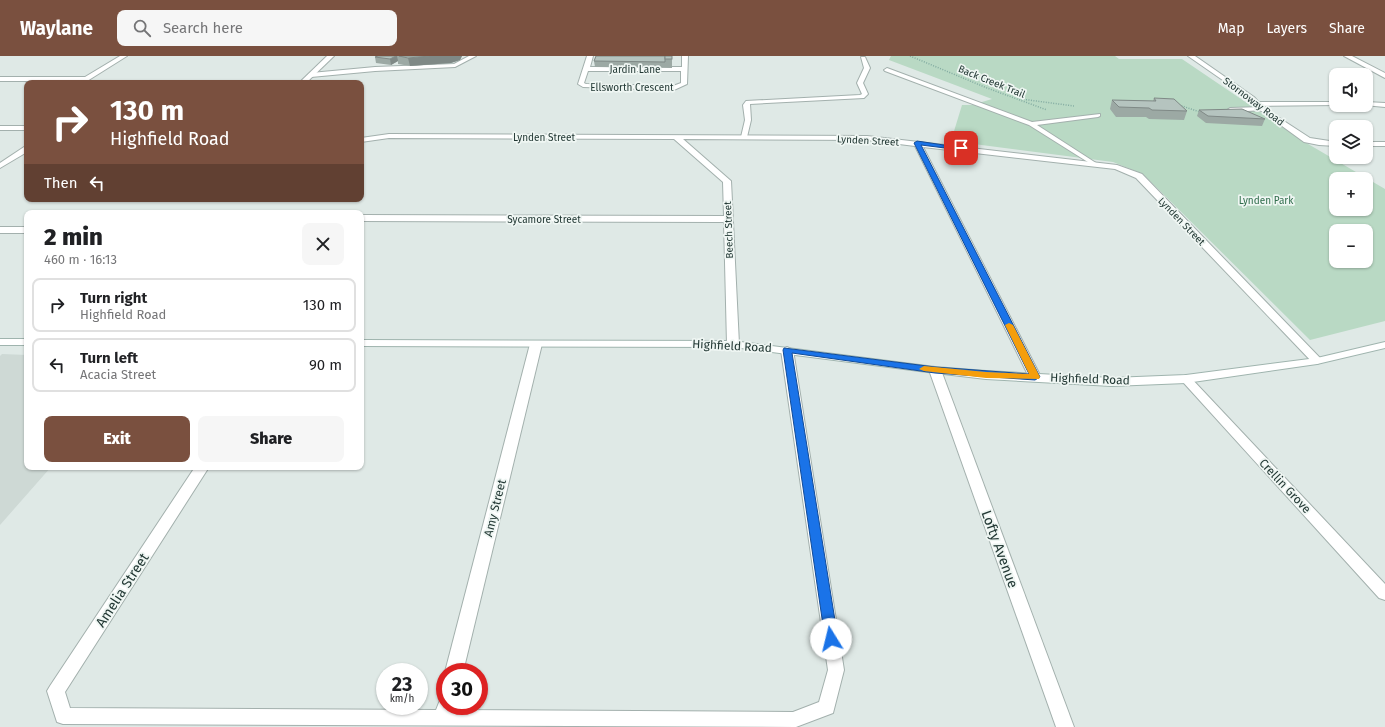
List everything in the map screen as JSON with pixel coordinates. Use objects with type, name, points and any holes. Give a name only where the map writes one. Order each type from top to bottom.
[{"type":"street","points":[[0,79],[86,79],[124,56]]},
{"type":"street","points":[[305,80],[331,56]]},
{"type":"street","name":"Ellsworth Crescent","points":[[590,56],[581,84],[585,86],[674,88],[684,84],[685,56]]},
{"type":"street","name":"Stornoway Road","points":[[1191,56],[1252,98],[1260,107],[1307,140],[1329,144]]},
{"type":"street","points":[[1347,56],[1385,76]]},
{"type":"street","name":"Jardin Lane","points":[[586,69],[684,69]]},
{"type":"street","points":[[0,128],[24,128]]},
{"type":"street","name":"Lynden Street","points":[[364,140],[389,136],[867,138],[1093,163],[1117,167],[1138,176],[1318,361]]},
{"type":"street","name":"Beech Street","points":[[677,138],[727,181],[732,344]]},
{"type":"street","points":[[917,143],[1035,377]]},
{"type":"street","points":[[1373,144],[1385,144]]},
{"type":"street","points":[[0,166],[24,152]]},
{"type":"street","name":"Sycamore Street","points":[[364,218],[727,219]]},
{"type":"street","points":[[0,230],[24,230]]},
{"type":"street","points":[[0,342],[24,342]]},
{"type":"street","name":"Highfield Road","points":[[364,343],[732,344],[935,370],[1112,382],[1186,378],[1318,361],[1385,345]]},
{"type":"street","name":"Amy Street","points":[[456,663],[536,344]]},
{"type":"street","points":[[488,714],[685,723],[793,720],[828,706],[836,670],[787,350]]},
{"type":"street","name":"Lofty Avenue","points":[[935,370],[1065,727]]},
{"type":"street","name":"Crellin Grove","points":[[1186,378],[1385,594]]},
{"type":"street","name":"Amelia Street","points":[[200,470],[56,691],[63,716],[234,723]]},
{"type":"street","points":[[234,723],[436,712]]},
{"type":"lane","points":[[311,75],[375,69],[455,65],[474,56]]},
{"type":"lane","points":[[744,137],[748,120],[746,105],[748,102],[862,98],[864,94],[860,83],[867,68],[863,58]]},
{"type":"lane","points":[[887,70],[1031,124],[1093,163]]},
{"type":"lane","points":[[1210,110],[1329,104]]},
{"type":"lane","points":[[1373,104],[1385,104]]},
{"type":"lane","points":[[1031,124],[1098,115]]},
{"type":"path","name":"Back Creek Trail","points":[[910,56],[987,88],[1068,118]]},
{"type":"path","points":[[1014,98],[1098,110],[1098,115]]},
{"type":"path","points":[[1178,104],[1196,112],[1207,112],[1210,110]]},
{"type":"shaded area","points":[[2,354],[24,355],[24,470],[48,470],[0,525],[0,356]]},
{"type":"green space","name":"Lynden Park","points":[[891,56],[1115,56],[1119,59],[1182,59],[1303,141],[1329,156],[1329,164],[1342,164],[1356,172],[1329,172],[1329,216],[1373,216],[1373,182],[1385,189],[1385,321],[1310,340],[1143,174],[1113,162],[951,141],[962,105],[972,105],[992,99],[889,60]]},
{"type":"building","points":[[396,56],[390,59],[375,57]]},
{"type":"building","points":[[399,56],[430,56],[408,58]]},
{"type":"building","points":[[596,56],[665,56],[665,62],[594,61]]},
{"type":"building","points":[[665,56],[672,56],[672,59],[665,59]]},
{"type":"building","points":[[1154,98],[1174,99],[1187,111],[1119,107],[1112,100],[1156,101]]},
{"type":"building","points":[[1242,109],[1265,119],[1208,116],[1199,110]]},
{"type":"slow traffic","points":[[924,369],[986,375],[1035,377],[1009,325]]},
{"type":"route","points":[[831,639],[787,350],[935,370],[986,375],[1035,377],[917,143],[961,148]]}]
